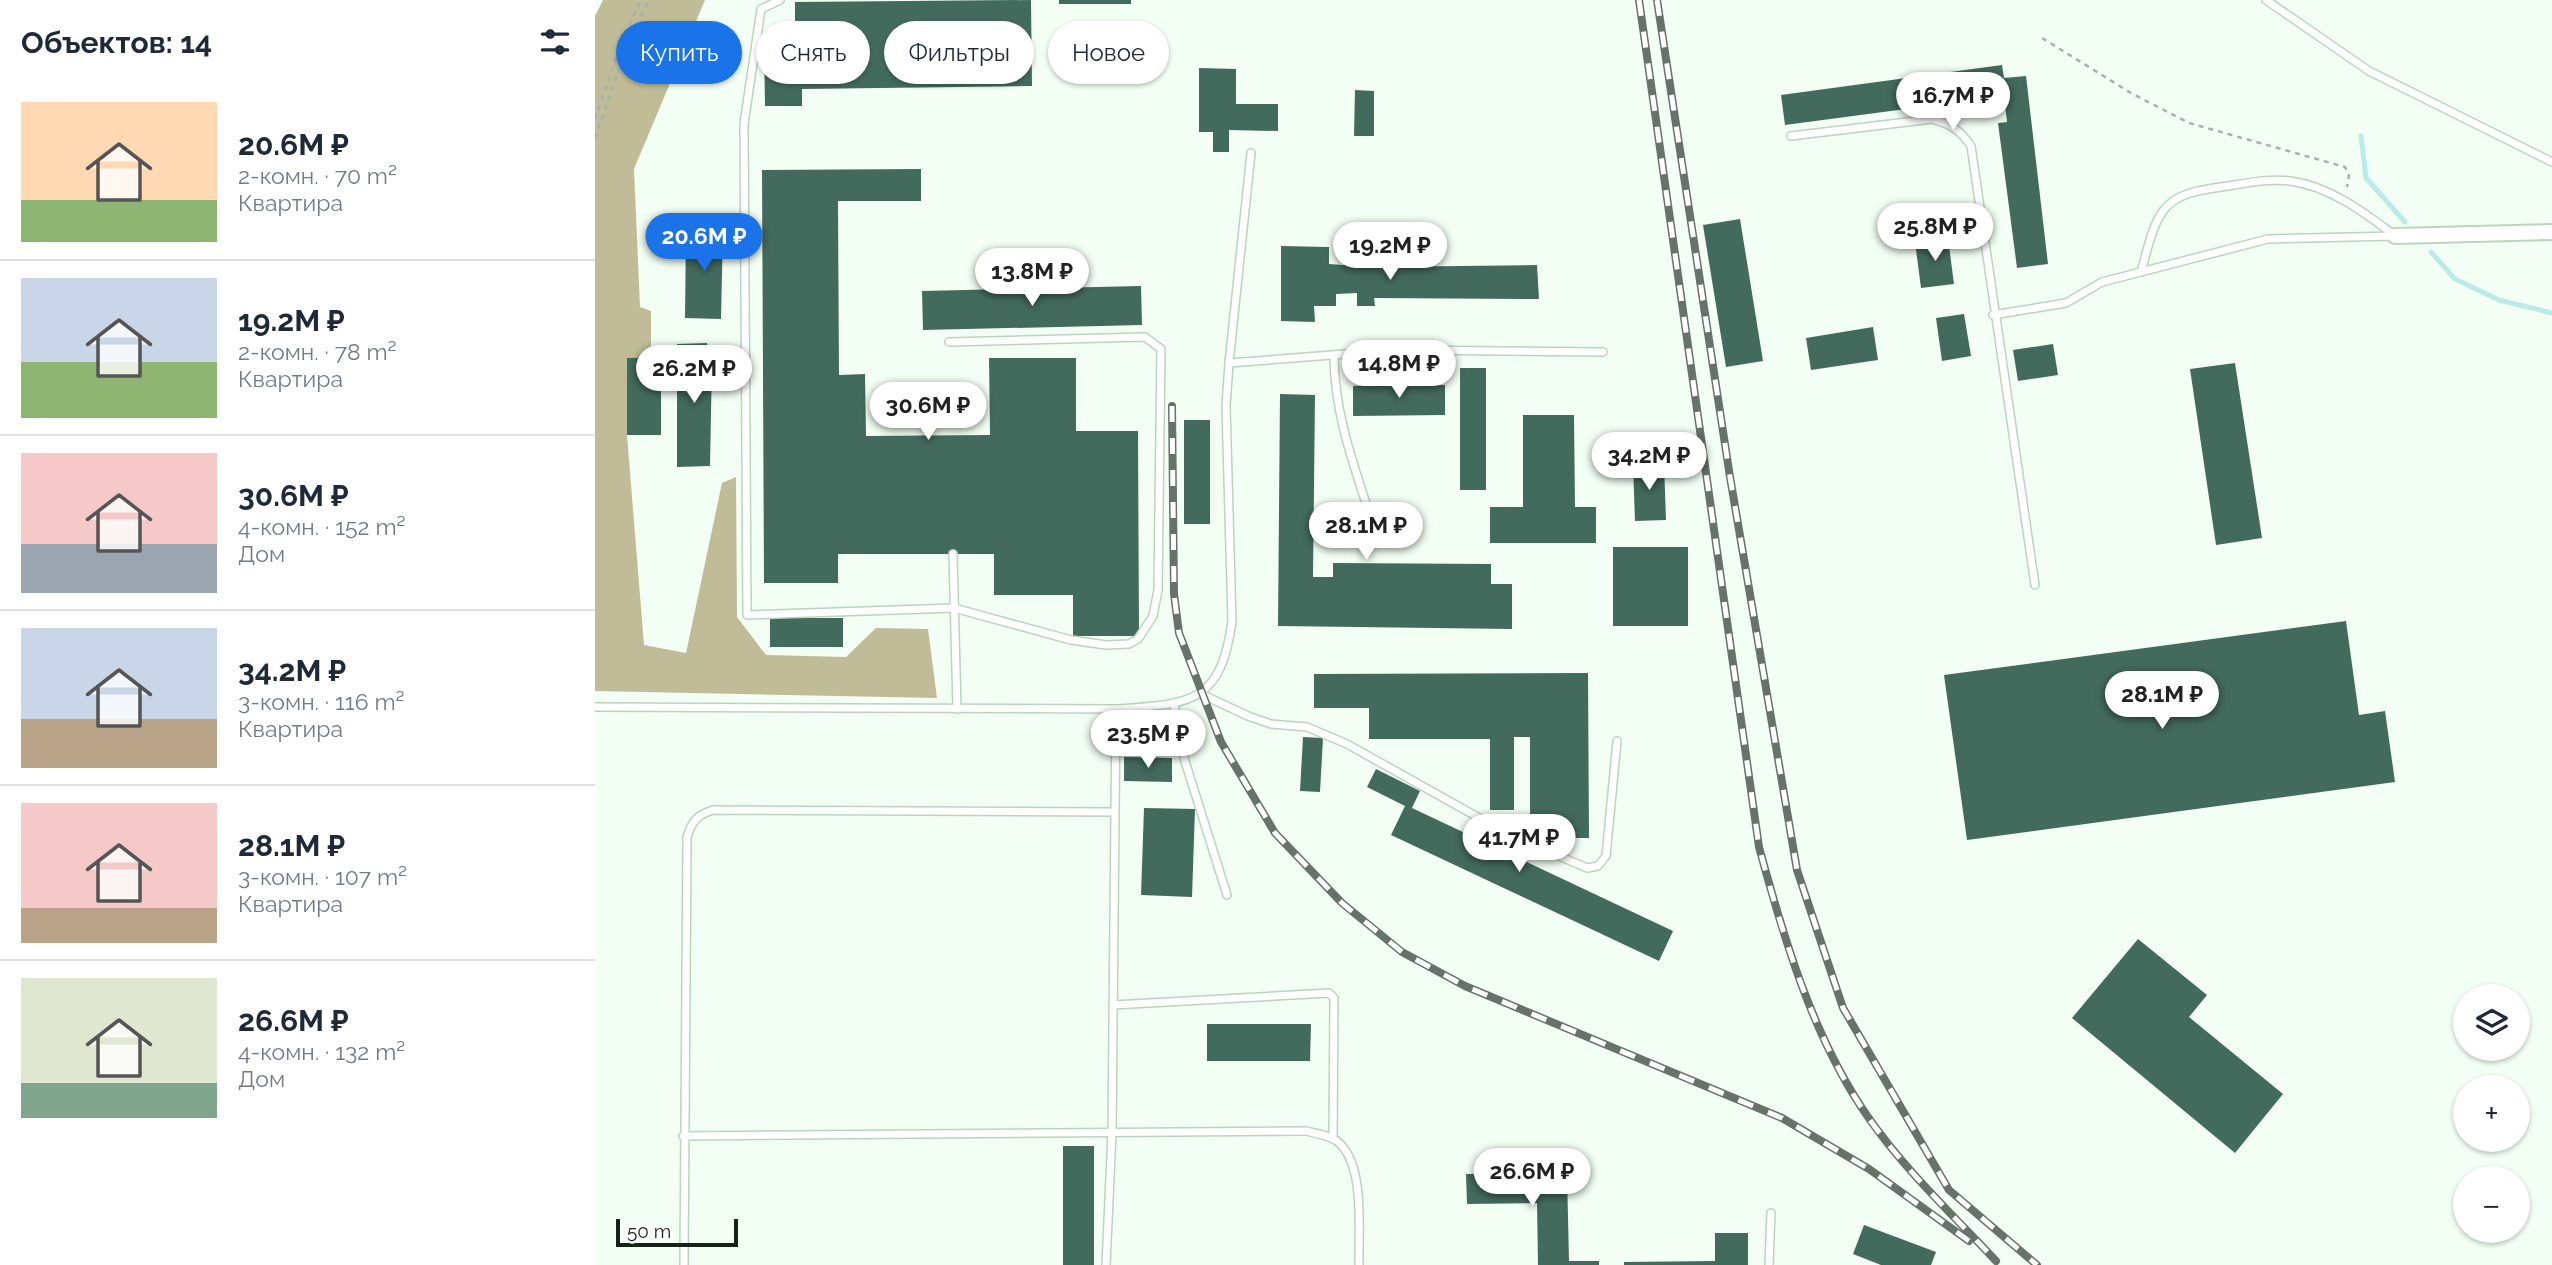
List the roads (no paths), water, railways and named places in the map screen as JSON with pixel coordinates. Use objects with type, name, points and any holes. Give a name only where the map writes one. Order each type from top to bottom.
[{"type":"street","points":[[2395,236],[2552,232]]},
{"type":"lane","points":[[781,0],[761,9],[744,124],[747,615],[954,608],[1071,640],[1106,645],[1138,639],[1153,616],[1158,590],[1161,349],[1145,337],[949,342]]},
{"type":"lane","points":[[2266,0],[2369,71],[2552,162]]},
{"type":"lane","points":[[1791,136],[1932,119],[1961,132],[1971,146],[1993,315],[2035,585]]},
{"type":"lane","points":[[595,707],[1116,709],[1174,705],[1201,694],[1218,675],[1228,650],[1232,621],[1226,405],[1251,153]]},
{"type":"lane","points":[[2141,272],[2153,231],[2163,211],[2175,200],[2196,191],[2267,181],[2290,181],[2315,187],[2344,201],[2395,236]]},
{"type":"lane","points":[[1993,315],[2066,303],[2102,282],[2269,239],[2395,236]]},
{"type":"lane","points":[[1229,363],[1410,350],[1603,352]]},
{"type":"lane","points":[[1334,355],[1334,384],[1341,423],[1374,528]]},
{"type":"lane","points":[[953,554],[957,709]]},
{"type":"lane","points":[[1201,694],[1271,724],[1307,727],[1347,744],[1508,834],[1587,868],[1598,866],[1606,856],[1617,741]]},
{"type":"lane","points":[[1174,705],[1184,758],[1227,895]]},
{"type":"lane","points":[[1106,1265],[1112,1133],[1116,709]]},
{"type":"lane","points":[[684,1265],[687,837],[691,824],[700,814],[713,810],[1114,812]]},
{"type":"lane","points":[[1113,1005],[1329,993],[1334,998],[1333,1139]]},
{"type":"lane","points":[[683,1136],[1306,1131],[1333,1139],[1346,1150],[1356,1171],[1359,1265]]},
{"type":"lane","points":[[1769,1265],[1771,1213]]},
{"type":"waterway","points":[[2361,136],[2366,178],[2405,222]]},
{"type":"waterway","points":[[2431,252],[2455,279],[2499,300],[2552,313]]},
{"type":"railway","points":[[1639,0],[1759,847],[1802,987],[1831,1054],[1849,1086],[1868,1117],[1897,1155],[1996,1261]]},
{"type":"railway","points":[[1657,0],[1730,477],[1797,870],[1843,1008],[1949,1190],[2037,1265]]},
{"type":"railway","points":[[1172,406],[1174,594],[1179,633],[1221,742],[1275,833],[1342,903],[1402,952],[1465,986],[1782,1118],[1869,1169],[1969,1241]]}]
